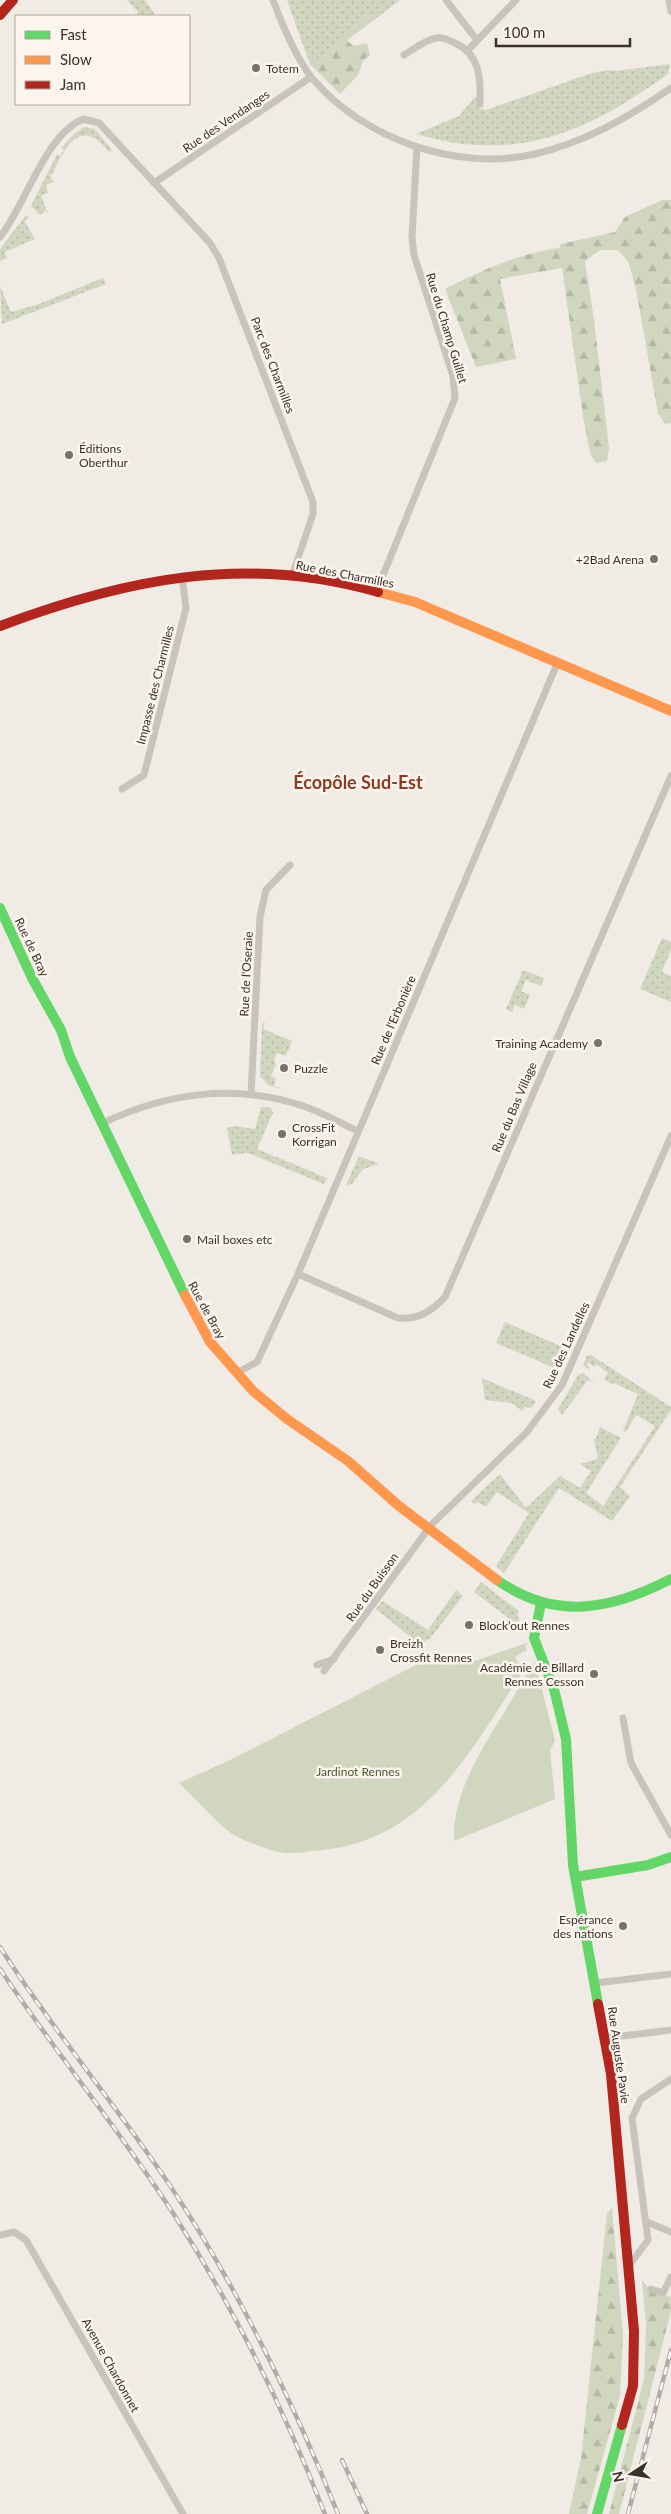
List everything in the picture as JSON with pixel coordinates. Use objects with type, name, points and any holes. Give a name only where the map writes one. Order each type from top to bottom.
[{"type":"street","points":[[0,15],[13,0]]},
{"type":"street","points":[[273,0],[292,43],[311,77],[338,102],[372,127],[417,147],[458,156],[485,158],[535,154],[578,141],[602,130],[671,88]]},
{"type":"street","points":[[446,0],[477,40]]},
{"type":"street","points":[[468,50],[516,0]]},
{"type":"street","points":[[669,0],[671,11]]},
{"type":"street","points":[[404,55],[437,38],[450,40],[468,50],[477,64],[480,82],[480,104]]},
{"type":"street","name":"Rue des Vendanges","points":[[154,183],[311,77]]},
{"type":"street","name":"Parc des Charmilles","points":[[0,237],[15,216],[55,143],[70,126],[83,119],[99,123],[210,244],[219,258],[311,496],[312,514],[292,576]]},
{"type":"street","name":"Rue du Champ Guillet","points":[[378,590],[455,398],[453,376],[414,255],[417,147]]},
{"type":"street","name":"Rue des Charmilles","points":[[0,626],[62,602],[103,590],[182,576],[239,572],[292,576],[378,590],[452,617],[557,664],[671,711]]},
{"type":"street","name":"Impasse des Charmilles","points":[[122,789],[144,775],[186,608],[182,576]]},
{"type":"street","name":"Rue de l'Erbonière","points":[[236,1373],[257,1362],[298,1274],[557,664]]},
{"type":"street","name":"Rue du Bas Village","points":[[298,1274],[398,1318],[407,1319],[426,1314],[445,1297],[671,776]]},
{"type":"street","name":"Rue de l'Oseraie","points":[[250,1094],[260,917],[266,890],[290,865]]},
{"type":"street","name":"Rue de Bray","points":[[0,908],[37,988],[54,1013],[66,1039],[70,1057],[199,1324],[219,1356],[268,1404],[334,1451],[428,1528],[499,1582],[519,1594],[541,1603],[566,1607],[601,1606],[646,1593],[671,1579]]},
{"type":"street","points":[[102,1123],[148,1105],[175,1098],[203,1093],[250,1094],[279,1098],[305,1106],[358,1131]]},
{"type":"street","name":"Rue des Landelles","points":[[428,1528],[528,1432],[562,1385],[671,1136]]},
{"type":"street","name":"Rue du Buisson","points":[[324,1671],[428,1528]]},
{"type":"street","name":"Rue Auguste Pavie","points":[[541,1603],[534,1638],[554,1689],[566,1739],[570,1829],[575,1876],[606,2038],[634,2331],[633,2386],[597,2514]]},
{"type":"street","points":[[317,1665],[334,1659]]},
{"type":"street","points":[[623,1718],[632,1763],[671,1835]]},
{"type":"street","points":[[575,1876],[648,1864],[671,1857]]},
{"type":"street","points":[[596,1983],[671,1974]]},
{"type":"street","points":[[606,2038],[671,2030]]},
{"type":"street","points":[[628,2267],[648,2240],[647,2222],[637,2171],[632,2118],[641,2099],[671,2079]]},
{"type":"street","points":[[647,2222],[671,2232]]},
{"type":"street","name":"Avenue Chardonnet","points":[[0,2235],[14,2232],[26,2240],[182,2514]]},
{"type":"street","points":[[651,2289],[663,2292],[671,2277]]},
{"type":"green space","points":[[127,0],[145,0],[155,15],[136,15],[138,12]]},
{"type":"green space","points":[[287,0],[400,0],[374,20],[369,15],[345,33],[338,44],[310,64]]},
{"type":"green space","points":[[369,15],[374,20],[347,40],[353,46],[367,43],[370,55],[363,61],[358,75],[340,94],[310,64],[338,44],[345,33]]},
{"type":"green space","points":[[670,64],[668,74],[609,112],[580,126],[550,137],[519,143],[487,145],[453,142],[416,134],[459,116],[475,97],[479,99],[479,108],[486,110],[589,74],[607,70],[616,71]]},
{"type":"green space","points":[[84,127],[95,129],[112,150],[109,152],[91,136],[76,138],[69,144],[53,173],[50,175],[53,182],[46,185],[48,193],[41,196],[48,213],[45,211],[40,215],[31,206],[57,154],[60,156],[64,150],[61,148],[74,134]]},
{"type":"green space","points":[[662,200],[671,200],[671,423],[665,424],[658,413],[636,289],[628,261],[618,250],[600,250],[585,261],[609,448],[607,461],[596,463],[590,453],[583,416],[562,268],[500,279],[516,359],[476,367],[445,289],[486,269],[514,259],[559,248],[561,244],[615,232],[625,217]]},
{"type":"green space","points":[[26,215],[28,217],[25,222],[35,239],[5,252],[7,258],[0,261],[0,249]]},
{"type":"green space","points":[[103,278],[106,284],[2,324],[0,286],[11,312],[39,304]]},
{"type":"green space","points":[[662,938],[671,942],[671,950],[662,972],[671,976],[671,1002],[640,989]]},
{"type":"green space","points":[[523,970],[544,978],[541,986],[526,980],[521,991],[530,995],[524,1009],[515,1005],[512,1012],[506,1009]]},
{"type":"green space","points":[[264,1022],[263,1029],[292,1041],[286,1056],[277,1053],[274,1060],[276,1064],[271,1076],[276,1079],[274,1086],[285,1090],[268,1085],[260,1076],[262,1025]]},
{"type":"green space","points":[[261,1107],[271,1108],[273,1113],[257,1149],[327,1178],[324,1184],[248,1153],[232,1155],[227,1128],[234,1126],[255,1129]]},
{"type":"green space","points":[[359,1156],[379,1164],[363,1169],[352,1184],[346,1185]]},
{"type":"green space","points":[[505,1322],[567,1349],[557,1369],[496,1343]]},
{"type":"green space","points":[[591,1355],[671,1407],[671,1410],[620,1487],[630,1496],[612,1521],[559,1488],[504,1573],[496,1566],[529,1513],[497,1492],[486,1507],[478,1502],[475,1504],[471,1501],[500,1474],[526,1508],[560,1476],[580,1488],[591,1471],[580,1464],[598,1459],[594,1439],[600,1427],[621,1438],[586,1493],[603,1506],[655,1426],[636,1415],[626,1432],[623,1431],[638,1394],[613,1383],[611,1384],[604,1379],[608,1373],[596,1364],[594,1367],[588,1362],[587,1365],[590,1370],[583,1365],[587,1356]]},
{"type":"green space","points":[[583,1373],[594,1383],[588,1380],[562,1415],[558,1409],[578,1375]]},
{"type":"green space","points":[[482,1378],[536,1401],[531,1408],[525,1407],[522,1411],[512,1403],[485,1400]]},
{"type":"green space","points":[[481,1582],[519,1611],[517,1614],[521,1625],[519,1626],[474,1592]]},
{"type":"green space","points":[[456,1590],[463,1596],[429,1640],[427,1639],[421,1647],[418,1647],[419,1644],[376,1609],[381,1602],[384,1602],[428,1630]]},
{"type":"green space","name":"Jardinot Rennes","points":[[529,1642],[525,1646],[527,1650],[515,1657],[523,1671],[464,1760],[442,1786],[418,1810],[390,1829],[358,1843],[322,1850],[284,1853],[251,1843],[228,1831],[179,1783],[230,1760],[416,1665],[478,1660]]},
{"type":"green space","points":[[535,1662],[555,1741],[550,1750],[555,1799],[454,1841],[455,1822],[459,1804],[472,1768],[491,1733]]},
{"type":"green space","points":[[612,2208],[623,2335],[620,2396],[587,2514],[569,2514],[581,2458],[607,2214]]},
{"type":"green space","points":[[642,2280],[649,2289],[671,2297],[671,2311],[619,2514],[609,2514],[644,2379],[646,2326]]},
{"type":"railway","points":[[0,1947],[169,2184],[218,2263],[283,2386],[338,2514]]},
{"type":"railway","points":[[0,1969],[131,2151],[173,2213],[217,2285],[293,2436],[325,2514]]},
{"type":"railway","points":[[628,2514],[671,2350]]},
{"type":"railway","points":[[342,2460],[367,2514]]},
{"type":"traffic: fast","points":[[0,908],[32,978],[61,1030],[70,1057],[185,1295]]},
{"type":"traffic: fast","points":[[497,1580],[519,1593],[540,1602],[562,1606],[583,1606],[605,1604],[627,1598],[671,1579]]},
{"type":"traffic: fast","points":[[541,1603],[534,1638],[554,1689],[566,1739],[573,1865],[598,2004]]},
{"type":"traffic: fast","points":[[575,1877],[648,1865],[671,1857]]},
{"type":"traffic: fast","points":[[597,2514],[622,2425]]},
{"type":"traffic: slow","points":[[378,592],[415,602],[671,711]]},
{"type":"traffic: slow","points":[[185,1295],[210,1342],[253,1391],[287,1419],[348,1461],[399,1506],[497,1580]]},
{"type":"traffic: jam","points":[[0,15],[13,0]]},
{"type":"traffic: jam","points":[[0,626],[47,609],[93,596],[186,577],[233,574],[281,575],[329,581],[378,592]]},
{"type":"traffic: jam","points":[[598,2004],[611,2074],[634,2331],[633,2386],[622,2425]]},
{"type":"place","name":"Totem","points":[[256,68]]},
{"type":"place","name":"Éditions Oberthur","points":[[69,455]]},
{"type":"place","name":"+2Bad Arena","points":[[654,559]]},
{"type":"place","name":"Training Academy","points":[[598,1043]]},
{"type":"place","name":"Puzzle","points":[[284,1068]]},
{"type":"place","name":"CrossFit Korrigan","points":[[282,1134]]},
{"type":"place","name":"Mail boxes etc","points":[[187,1239]]},
{"type":"place","name":"Block’out Rennes","points":[[469,1625]]},
{"type":"place","name":"Breizh Crossfit Rennes","points":[[380,1650]]},
{"type":"place","name":"Académie de Billard Rennes Cesson","points":[[594,1674]]},
{"type":"place","name":"Espérance des nations","points":[[623,1926]]},
{"type":"district","name":"Écopôle Sud-Est","points":[[358,782]]}]
